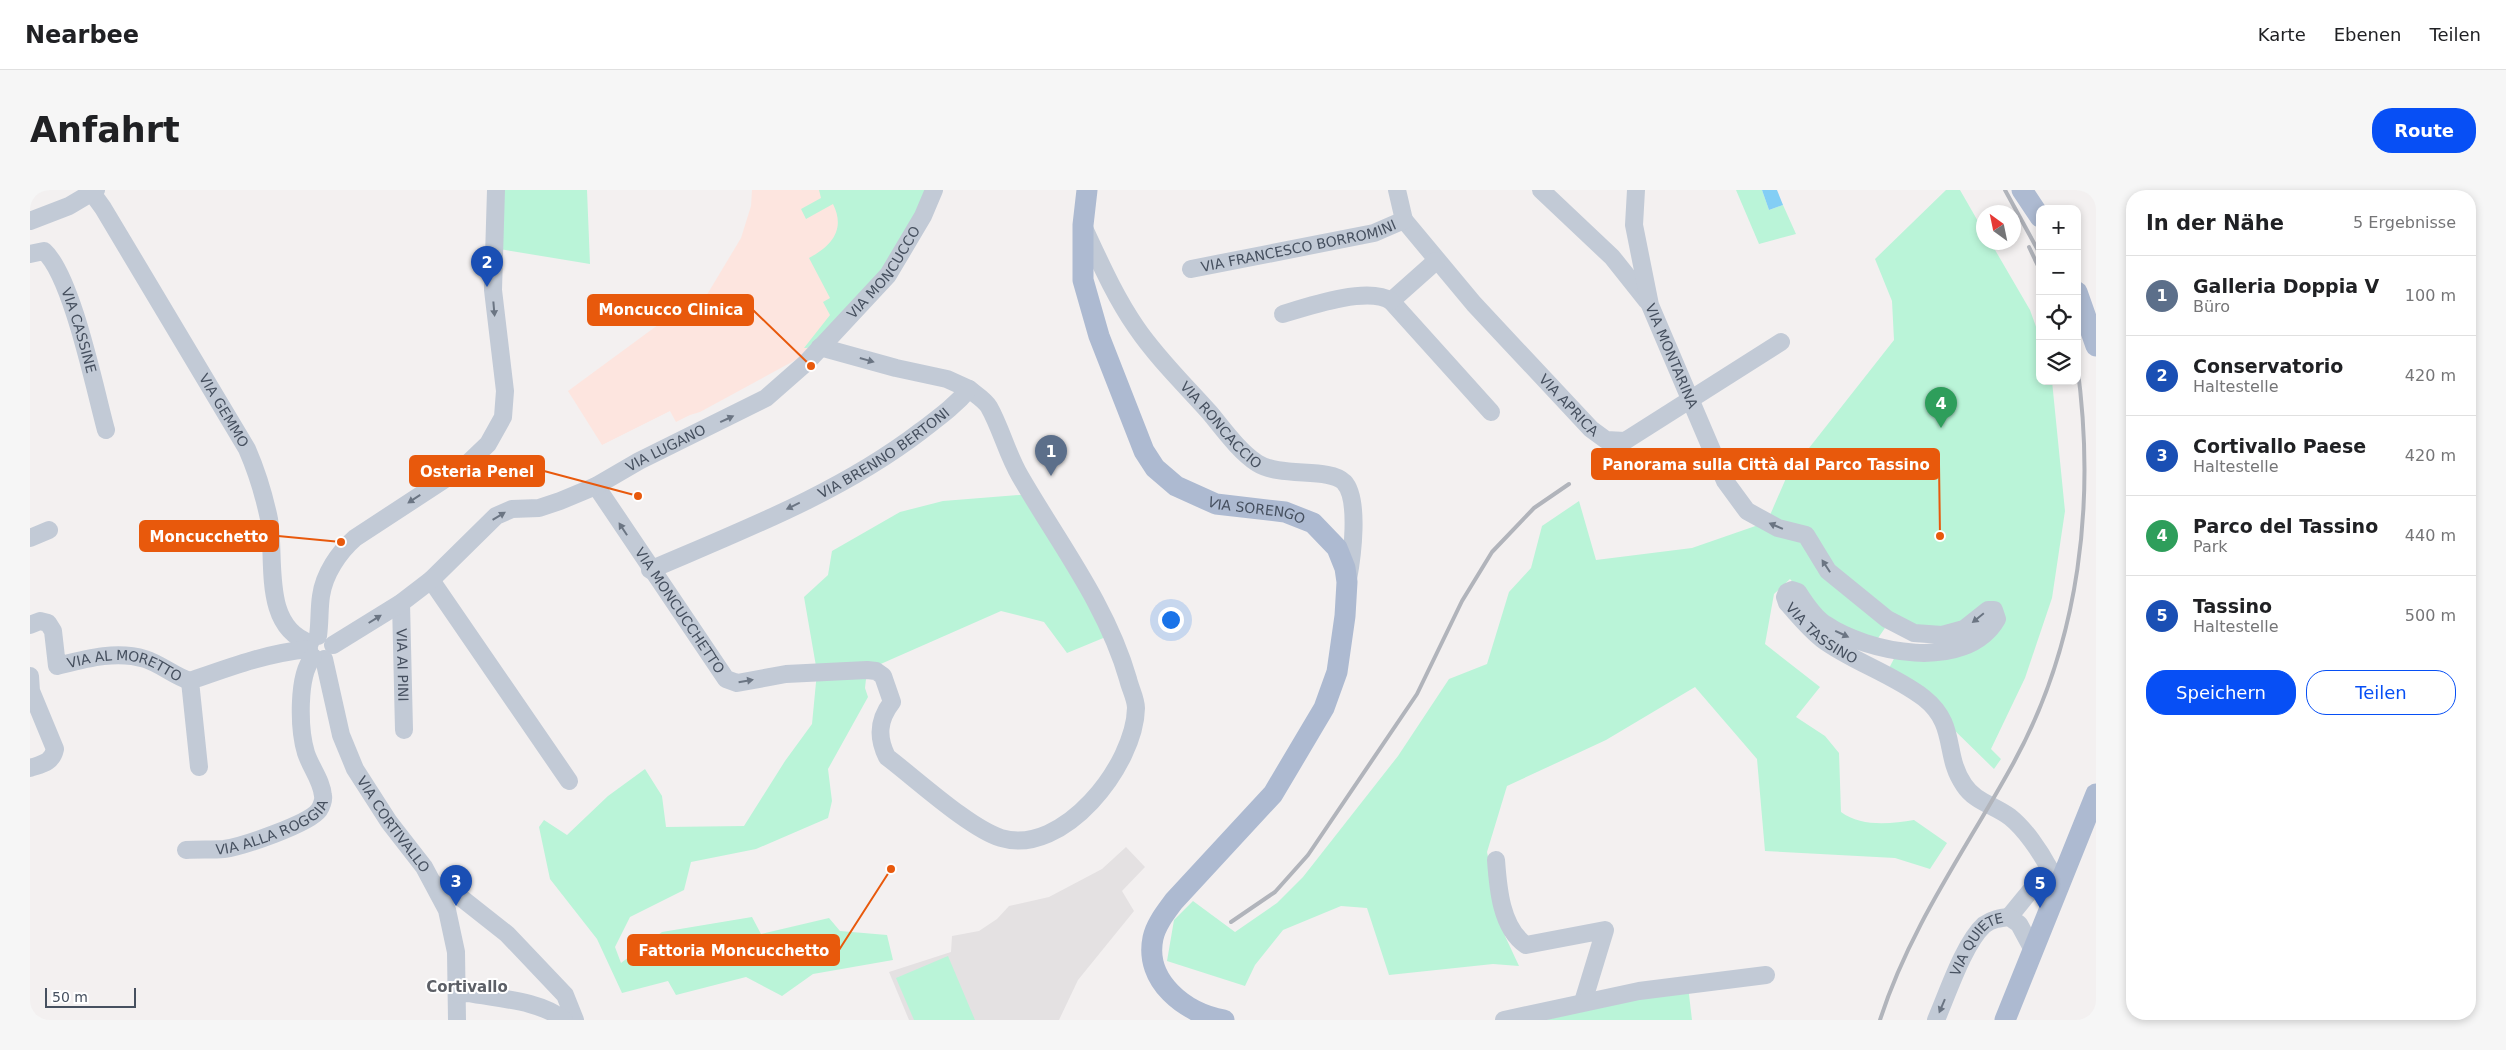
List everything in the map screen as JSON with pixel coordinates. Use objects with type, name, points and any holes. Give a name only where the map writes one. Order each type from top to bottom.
[{"type":"main road","name":"VIA SORENGO","points":[[1088,190],[1083,225],[1083,280],[1099,336],[1144,451],[1155,468],[1176,486],[1216,504],[1285,512],[1313,523],[1337,548],[1345,568],[1347,582],[1345,616],[1337,672],[1327,700],[1273,794],[1163,916],[1155,932],[1152,950],[1158,975],[1165,987],[1175,998],[1201,1013],[1224,1020]]},
{"type":"main road","points":[[2022,190],[2036,211]]},
{"type":"main road","points":[[2078,295],[2096,346]]},
{"type":"main road","points":[[2005,1020],[2032,950],[2057,870],[2096,794]]},
{"type":"street","name":"VIA CORTIVALLO","points":[[457,1020],[456,952],[447,910],[436,886],[355,769],[341,735],[318,648],[321,595],[333,564],[342,550],[355,538],[465,466],[488,444],[503,417],[505,391],[492,290],[496,190]]},
{"type":"street","name":"VIA MONCUCCO","points":[[820,347],[888,275],[923,216],[934,190]]},
{"type":"street","name":"VIA FRANCESCO BORROMINI","points":[[1192,269],[1374,233],[1404,220],[1397,190]]},
{"type":"street","points":[[1541,190],[1612,257],[1650,305]]},
{"type":"street","name":"VIA MONTARINA","points":[[1636,190],[1634,225],[1650,305],[1725,481],[1747,511]]},
{"type":"street","name":"VIA GEMMO","points":[[93,191],[248,449],[258,475],[269,522],[271,574],[278,607],[285,624],[294,636],[318,648]]},
{"type":"street","points":[[30,221],[54,212],[93,191]]},
{"type":"street","name":"VIA APRICA","points":[[1404,220],[1436,261],[1584,422],[1606,440],[1625,441],[1782,342]]},
{"type":"street","name":"VIA RONCACCIO","points":[[1083,225],[1110,283],[1136,328],[1247,455],[1271,470],[1331,476],[1344,482],[1349,490],[1352,502],[1353,552],[1347,582]]},
{"type":"street","name":"VIA CASSINE","points":[[30,254],[44,251],[51,257],[56,267],[74,310],[106,430]]},
{"type":"street","points":[[1391,301],[1436,261]]},
{"type":"street","points":[[1283,314],[1312,305],[1372,294],[1382,296],[1391,301],[1491,412]]},
{"type":"street","name":"VIA LUGANO","points":[[318,648],[401,602],[431,580],[496,516],[512,509],[539,508],[596,486],[639,461],[766,398],[786,383],[820,347]]},
{"type":"street","points":[[820,347],[896,368],[947,379],[969,389]]},
{"type":"street","name":"VIA BRENNO BERTONI","points":[[650,570],[750,527],[865,471],[956,404],[969,389]]},
{"type":"street","name":"VIA MONCUCCHETTO","points":[[596,486],[650,570],[726,680],[737,682],[786,674],[876,671],[883,676],[892,702],[885,711],[880,727],[880,743],[887,757],[977,826],[1000,838],[1016,841],[1026,840],[1053,831],[1082,811],[1110,781],[1125,754],[1136,708],[1121,655],[1096,602],[1014,466],[988,406],[969,389]]},
{"type":"street","name":"VIA TASSINO","points":[[1747,511],[1778,528],[1806,535],[1828,571],[1887,619],[1914,633],[1942,636],[1964,629],[1988,610],[1994,610],[1997,619],[1986,631],[1971,642],[1952,650],[1930,654],[1898,651],[1870,645],[1842,634],[1823,623],[1798,592],[1792,590],[1787,592],[1785,598],[1787,603],[1822,639],[1886,674],[1923,697],[1934,707],[1945,721],[1956,769],[1962,783],[1976,798],[2011,818],[2057,870]]},
{"type":"street","points":[[30,538],[50,530]]},
{"type":"street","points":[[431,580],[569,781]]},
{"type":"street","name":"VIA AI PINI","points":[[401,602],[404,730]]},
{"type":"street","name":"VIA AL MORETTO","points":[[30,625],[40,621],[48,623],[53,631],[57,666]]},
{"type":"street","name":"VIA AL MORETTO","points":[[30,674],[97,657],[121,656],[145,659],[190,681],[260,657],[284,651],[318,648]]},
{"type":"street","name":"VIA ALLA ROGGIA","points":[[186,850],[224,849],[244,845],[288,828],[320,810],[324,797],[306,753],[301,725],[305,671],[318,648]]},
{"type":"street","points":[[30,674],[31,691],[55,749],[53,757],[46,764],[30,768]]},
{"type":"street","name":"VIA AL MORETTO","points":[[190,681],[199,768]]},
{"type":"street","points":[[1496,860],[1503,906],[1515,938],[1526,945],[1605,930],[1583,1002]]},
{"type":"street","points":[[2010,918],[2057,870]]},
{"type":"street","points":[[436,886],[450,890],[507,934],[565,995],[575,1020]]},
{"type":"street","name":"VIA QUIETE","points":[[1936,1020],[1957,971],[1977,933],[1992,920],[2010,918],[2019,924],[2032,950]]},
{"type":"street","points":[[1504,1020],[1639,991],[1766,975]]},
{"type":"street","points":[[458,994],[468,993],[537,1006],[556,1014],[564,1020]]},
{"type":"shaded area","points":[[752,190],[934,190],[812,351],[700,412],[676,422],[670,411],[602,445],[568,391],[681,308],[690,323],[741,238],[751,206]]},
{"type":"shaded area","points":[[1126,847],[1145,867],[1122,891],[1134,911],[1078,980],[1059,1020],[909,1020],[889,972],[951,952],[952,936],[979,931],[997,919],[1009,906],[1049,897],[1102,869]]},
{"type":"green space","points":[[502,190],[587,190],[590,264],[499,249]]},
{"type":"green space","points":[[819,190],[934,190],[888,275],[820,347],[804,348],[830,315],[823,302],[830,298],[809,258],[824,248],[834,236],[838,222],[837,213],[833,204],[806,219],[801,209],[821,198]]},
{"type":"green space","points":[[1736,190],[1762,190],[1769,210],[1783,205],[1796,234],[1759,244]]},
{"type":"green space","points":[[1946,190],[1960,190],[1976,218],[1976,250],[1995,250],[2030,310],[2036,327],[2036,385],[2052,385],[2065,511],[2052,598],[2025,678],[1991,749],[2001,759],[1994,769],[1945,721],[1886,674],[1898,651],[1930,653],[1976,620],[1914,633],[1841,586],[1885,628],[1876,641],[1823,616],[1790,579],[1774,594],[1765,644],[1820,687],[1796,717],[1825,736],[1839,753],[1841,812],[1857,820],[1876,823],[1914,820],[1947,843],[1930,869],[1895,858],[1765,851],[1757,759],[1695,687],[1606,740],[1507,786],[1487,852],[1505,936],[1519,966],[1493,964],[1389,975],[1367,908],[1341,906],[1283,930],[1255,965],[1245,986],[1167,961],[1174,920],[1193,901],[1235,932],[1277,903],[1303,877],[1398,756],[1449,679],[1487,664],[1509,592],[1531,568],[1542,526],[1579,501],[1596,560],[1692,548],[1767,522],[1787,476],[1894,340],[1892,301],[1875,259]]},
{"type":"green space","points":[[1031,494],[1113,634],[1067,653],[1044,622],[1001,611],[867,670],[865,688],[868,697],[828,769],[832,801],[828,818],[756,849],[691,862],[684,890],[630,917],[615,947],[621,963],[662,932],[752,917],[761,934],[829,918],[840,931],[887,935],[893,960],[813,974],[782,996],[746,977],[676,995],[668,981],[622,993],[597,939],[550,879],[539,827],[544,820],[567,835],[608,796],[645,769],[662,796],[666,827],[744,826],[785,761],[812,724],[817,672],[804,597],[828,575],[832,551],[900,512],[943,501]]},
{"type":"green space","points":[[948,956],[975,1020],[914,1020],[896,978]]},
{"type":"green space","points":[[1688,986],[1692,1020],[1545,1020]]},
{"type":"water","points":[[1762,190],[1777,190],[1783,205],[1769,210]]},
{"type":"railway","points":[[2005,190],[2038,250]]},
{"type":"railway","points":[[2029,247],[2036,262]]},
{"type":"railway","points":[[1880,1020],[1892,985],[1907,952],[1941,888],[2014,762],[2036,716],[2054,668],[2068,619],[2077,569],[2083,518],[2084,467],[2079,385]]},
{"type":"railway","points":[[1231,922],[1275,892],[1308,855],[1417,694],[1462,601],[1492,552],[1534,508],[1569,484]]},
{"type":"place","name":"Conservatorio","points":[[487,287]]},
{"type":"place","name":"Moncucco Clinica","points":[[811,366]]},
{"type":"place","name":"Parco del Tassino","points":[[1941,428]]},
{"type":"place","name":"Galleria Doppia V","points":[[1051,476]]},
{"type":"place","name":"Osteria Penel","points":[[638,496]]},
{"type":"place","name":"Panorama sulla Città dal Parco Tassino","points":[[1940,536]]},
{"type":"place","name":"Moncucchetto","points":[[341,542]]},
{"type":"place","name":"Fattoria Moncucchetto","points":[[891,869]]},
{"type":"place","name":"Cortivallo Paese","points":[[456,906]]},
{"type":"place","name":"Tassino","points":[[2040,908]]},
{"type":"district","name":"Cortivallo","points":[[467,987]]}]
